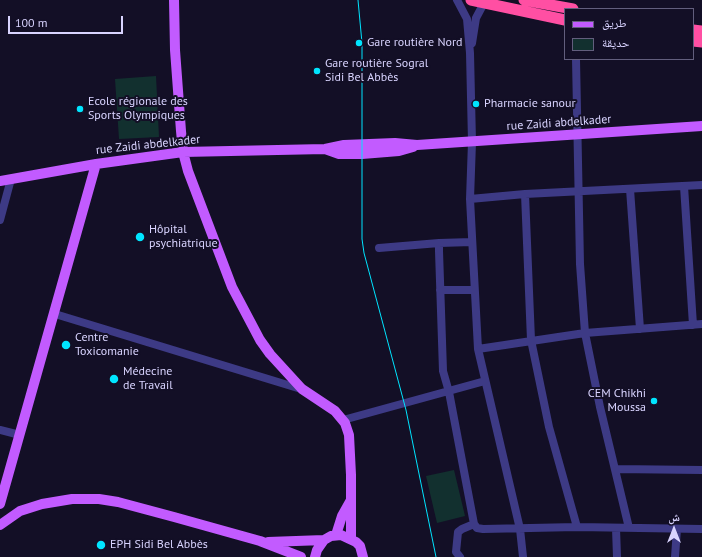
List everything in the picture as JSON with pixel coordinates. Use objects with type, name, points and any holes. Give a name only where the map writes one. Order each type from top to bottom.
[{"type":"highway","points":[[471,0],[564,20]]},
{"type":"highway","points":[[524,0],[568,8]]},
{"type":"main road","points":[[174,0],[175,50],[183,152],[188,171],[237,299],[254,330],[270,354],[302,389],[335,411],[343,420],[349,435],[351,500],[353,513],[351,538]]},
{"type":"main road","name":"rue Zaidi abdelkader","points":[[0,181],[96,164],[183,152],[325,149],[339,154],[362,154],[399,151],[417,145],[702,126]]},
{"type":"main road","points":[[0,504],[55,314],[96,164]]},
{"type":"main road","points":[[0,525],[15,514],[33,507],[59,500],[86,498],[118,502],[260,541],[301,557]]},
{"type":"main road","points":[[336,535],[342,516],[351,500]]},
{"type":"main road","points":[[260,541],[290,542],[324,540],[336,535],[351,538],[360,546],[363,555]]},
{"type":"main road","points":[[315,557],[316,550],[324,540]]},
{"type":"street","points":[[457,0],[467,19],[470,53],[472,142],[470,199],[478,349],[520,529],[523,557]]},
{"type":"street","points":[[470,53],[476,18],[484,3]]},
{"type":"street","points":[[576,60],[580,264],[585,333],[629,528]]},
{"type":"street","points":[[0,220],[11,179]]},
{"type":"street","points":[[470,199],[525,194],[702,185]]},
{"type":"street","points":[[684,186],[693,325]]},
{"type":"street","points":[[630,189],[640,329]]},
{"type":"street","points":[[525,194],[531,340],[549,427],[577,527]]},
{"type":"street","points":[[379,248],[472,242]]},
{"type":"street","points":[[439,243],[443,371],[449,392],[474,524],[477,528],[702,528]]},
{"type":"street","points":[[440,290],[474,290]]},
{"type":"street","points":[[55,314],[302,389]]},
{"type":"street","points":[[478,349],[585,333],[702,324]]},
{"type":"street","points":[[343,420],[485,381]]},
{"type":"street","points":[[0,430],[20,435]]},
{"type":"street","points":[[615,469],[702,470]]},
{"type":"street","points":[[460,557],[456,552],[458,532],[474,524]]},
{"type":"street","points":[[616,528],[617,557]]},
{"type":"street","points":[[675,557],[677,529]]},
{"type":"green space","points":[[156,76],[159,137],[119,139],[115,79]]},
{"type":"green space","points":[[454,470],[465,516],[437,523],[426,476]]},
{"type":"tram line","points":[[358,0],[362,43],[362,239],[364,253],[406,410],[436,557]]},
{"type":"place","name":"Gare routière Nord","points":[[359,43]]},
{"type":"place","name":"Gare routière Sogral Sidi Bel Abbès","points":[[317,71]]},
{"type":"place","name":"Pharmacie sanour","points":[[476,104]]},
{"type":"place","name":"Ecole régionale des Sports Olympiques","points":[[80,109]]},
{"type":"place","name":"Hôpital psychiatrique","points":[[140,237]]},
{"type":"place","name":"Centre Toxicomanie","points":[[66,345]]},
{"type":"place","name":"Médecine de Travail","points":[[114,379]]},
{"type":"place","name":"CEM Chikhi Moussa","points":[[654,401]]},
{"type":"place","name":"EPH Sidi Bel Abbès","points":[[101,545]]}]
